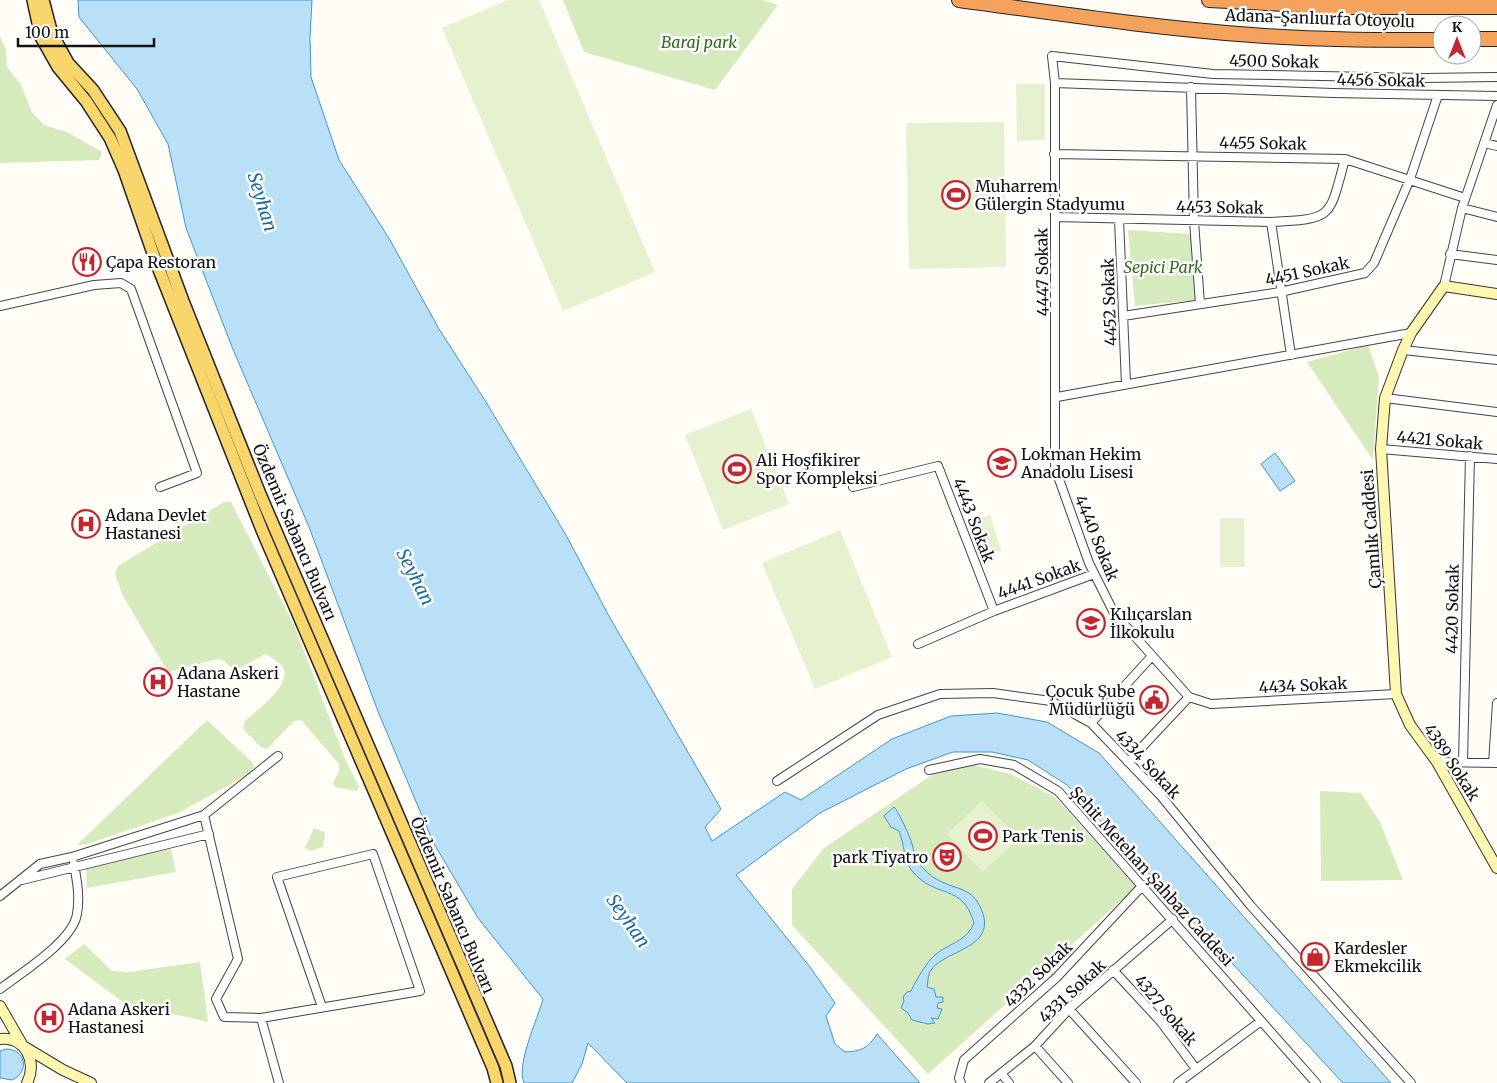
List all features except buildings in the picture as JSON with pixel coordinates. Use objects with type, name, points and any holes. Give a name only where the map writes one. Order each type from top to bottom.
[{"type":"highway","name":"Adana-Şanlıurfa Otoyolu","points":[[959,0],[1126,22],[1253,36],[1344,40],[1432,40]]},
{"type":"highway","name":"Adana-Şanlıurfa Otoyolu","points":[[1209,0],[1342,7],[1497,7]]},
{"type":"highway","points":[[1482,39],[1497,39]]},
{"type":"main road","name":"Özdemir Sabancı Bulvarı","points":[[33,0],[41,37],[58,67],[86,101],[110,138],[124,170],[156,262],[270,548],[500,1079]]},
{"type":"main road","name":"Özdemir Sabancı Bulvarı","points":[[43,0],[52,34],[68,63],[93,90],[120,131],[183,301],[260,494],[506,1066],[500,1079]]},
{"type":"main road","points":[[1444,286],[1497,294]]},
{"type":"main road","name":"Çamlık Caddesi","points":[[1410,725],[1396,694],[1381,449],[1385,398],[1403,350],[1411,333],[1444,286]]},
{"type":"main road","name":"4389 Sokak","points":[[1410,725],[1437,762],[1497,868]]},
{"type":"main road","points":[[0,1006],[29,1054],[32,1064],[31,1074],[27,1083]]},
{"type":"main road","points":[[0,1039],[15,1041],[63,1070],[92,1083]]},
{"type":"street","name":"4500 Sokak","points":[[1052,56],[1212,74],[1424,78],[1497,77]]},
{"type":"street","name":"4447 Sokak","points":[[1052,56],[1056,83],[1054,154],[1057,397]]},
{"type":"street","name":"4456 Sokak","points":[[1056,83],[1497,96]]},
{"type":"street","points":[[1190,87],[1194,221],[1200,304]]},
{"type":"street","name":"4451 Sokak","points":[[1123,316],[1280,292],[1365,273],[1374,263],[1410,179],[1438,95]]},
{"type":"street","name":"Çamlık Caddesi","points":[[1444,286],[1462,208],[1497,105]]},
{"type":"street","points":[[1484,143],[1497,146]]},
{"type":"street","name":"4455 Sokak","points":[[1054,154],[1345,159],[1465,198]]},
{"type":"street","name":"4453 Sokak","points":[[1055,218],[1303,221],[1322,216],[1332,206],[1345,159]]},
{"type":"street","points":[[1462,208],[1497,217]]},
{"type":"street","name":"4452 Sokak","points":[[1119,219],[1126,384]]},
{"type":"street","points":[[1271,222],[1290,355]]},
{"type":"street","points":[[1450,254],[1497,260]]},
{"type":"street","points":[[0,306],[94,285],[121,283],[131,289],[197,473],[160,487]]},
{"type":"street","points":[[1057,397],[1411,333]]},
{"type":"street","points":[[1403,350],[1497,360]]},
{"type":"street","name":"4440 Sokak","points":[[1057,397],[1056,468],[1094,574],[1114,613],[1189,697]]},
{"type":"street","points":[[1385,398],[1497,412]]},
{"type":"street","name":"4421 Sokak","points":[[1381,449],[1497,459]]},
{"type":"street","name":"4420 Sokak","points":[[1463,762],[1470,456]]},
{"type":"street","name":"4443 Sokak","points":[[853,487],[938,466],[994,611]]},
{"type":"street","name":"4441 Sokak","points":[[918,644],[994,611],[1094,574]]},
{"type":"street","points":[[1091,723],[1152,656]]},
{"type":"street","name":"4334 Sokak","points":[[777,781],[878,715],[940,694],[993,693],[1051,701],[1091,723],[1161,796],[1251,906],[1411,1083]]},
{"type":"street","name":"4434 Sokak","points":[[1189,697],[1211,704],[1396,694]]},
{"type":"street","points":[[1128,762],[1189,697]]},
{"type":"street","points":[[1437,762],[1495,763],[1497,703]]},
{"type":"street","points":[[0,896],[40,864],[72,857],[204,815],[278,756]]},
{"type":"street","name":"Şehit Metehan Şahbaz Caddesi","points":[[929,770],[980,759],[1014,765],[1058,791],[1316,1083]]},
{"type":"street","points":[[204,815],[238,959],[216,1000],[224,1018],[261,1018],[420,991],[373,854],[277,877],[322,1007]]},
{"type":"street","points":[[20,881],[209,834]]},
{"type":"street","points":[[0,988],[58,946],[77,916],[79,882],[72,857]]},
{"type":"street","name":"4332 Sokak","points":[[961,1083],[959,1078],[964,1060],[1057,978],[1143,885]]},
{"type":"street","name":"4331 Sokak","points":[[990,1083],[1035,1046],[1069,1009],[1173,919]]},
{"type":"street","name":"4327 Sokak","points":[[1113,970],[1161,1022],[1196,1069]]},
{"type":"street","points":[[1069,1009],[1136,1083]]},
{"type":"street","points":[[261,1018],[279,1083]]},
{"type":"street","points":[[1178,1083],[1261,1021]]},
{"type":"street","points":[[1035,1046],[1068,1083]]},
{"type":"street","points":[[1000,1073],[1009,1083]]},
{"type":"green space","points":[[508,0],[539,0],[655,272],[563,311],[442,28]]},
{"type":"green space","name":"Baraj park","points":[[563,0],[762,0],[778,5],[715,90],[584,52]]},
{"type":"green space","points":[[42,27],[85,86],[125,149],[269,531],[444,937],[460,977],[458,978],[280,562],[158,253],[122,151],[103,116],[62,64]]},
{"type":"green space","points":[[0,36],[6,50],[7,67],[21,85],[32,112],[44,125],[67,132],[102,152],[99,160],[0,163]]},
{"type":"green space","points":[[1016,84],[1045,84],[1045,140],[1017,141]]},
{"type":"green space","name":"Muharrem Gülergin Stadyumu","points":[[1004,122],[1006,267],[909,269],[906,123]]},
{"type":"green space","name":"Sepici Park","points":[[1128,230],[1191,234],[1196,300],[1135,306]]},
{"type":"green space","points":[[1368,345],[1379,377],[1373,460],[1307,362]]},
{"type":"green space","name":"Ali Hoşfikirer Spor Kompleksi","points":[[751,409],[789,504],[723,530],[685,435]]},
{"type":"green space","points":[[224,502],[231,502],[295,627],[345,759],[359,787],[356,791],[335,787],[333,783],[339,771],[339,764],[301,720],[294,721],[267,749],[261,747],[243,728],[245,721],[265,704],[279,688],[285,673],[279,663],[266,654],[234,670],[224,661],[218,659],[168,672],[123,596],[115,574],[118,566]]},
{"type":"green space","points":[[990,515],[1001,551],[984,556],[972,521]]},
{"type":"green space","points":[[1220,518],[1244,518],[1245,567],[1220,567]]},
{"type":"green space","points":[[840,530],[892,657],[815,689],[762,563]]},
{"type":"green space","points":[[207,720],[252,762],[254,766],[251,773],[178,813],[87,844],[77,845]]},
{"type":"green space","points":[[973,765],[1011,774],[1056,798],[1136,887],[928,1074],[792,925],[792,889],[824,848],[932,775]]},
{"type":"green space","points":[[1320,791],[1361,793],[1380,822],[1403,880],[1321,881]]},
{"type":"green space","name":"Park Tenis","points":[[982,801],[1019,838],[983,872],[947,834]]},
{"type":"green space","points":[[314,828],[325,832],[323,847],[310,851],[305,848]]},
{"type":"green space","points":[[171,849],[176,872],[87,888],[86,867]]},
{"type":"green space","points":[[84,944],[112,971],[129,972],[200,962],[208,1022],[123,1002],[65,959]]},
{"type":"water","name":"Seyhan","points":[[78,0],[312,0],[310,37],[311,77],[339,160],[390,240],[439,329],[486,402],[566,535],[610,618],[721,809],[705,827],[712,841],[785,792],[801,800],[892,739],[951,716],[997,713],[1047,722],[1099,753],[1391,1083],[1343,1083],[1067,785],[1028,760],[992,752],[953,752],[906,769],[820,813],[736,875],[810,967],[835,1003],[826,1016],[835,1044],[845,1052],[856,1051],[871,1043],[877,1034],[920,1083],[627,1083],[588,1043],[582,1064],[572,1083],[524,1083],[522,1075],[525,1054],[543,999],[478,918],[433,842],[379,714],[309,527],[232,347],[186,228],[168,144],[137,89],[79,17]]},
{"type":"water","points":[[1275,453],[1295,481],[1280,491],[1261,464]]},
{"type":"water","points":[[894,807],[907,831],[920,865],[935,878],[964,890],[974,897],[982,911],[985,924],[982,934],[975,942],[936,965],[929,973],[927,987],[934,989],[936,997],[943,997],[943,1002],[938,1003],[937,1008],[942,1009],[938,1019],[931,1018],[935,1023],[928,1024],[912,1020],[908,1013],[901,1008],[904,1001],[903,997],[907,992],[911,991],[921,972],[932,958],[962,938],[974,923],[969,910],[963,902],[955,896],[930,886],[921,880],[909,867],[899,831],[891,827],[884,816]]},
{"type":"water","points":[[6,1049],[18,1053],[23,1062],[21,1072],[12,1080],[0,1078],[0,1051]]},
{"type":"place","name":"Muharrem Gülergin Stadyumu","points":[[956,195]]},
{"type":"place","name":"Çapa Restoran","points":[[87,262]]},
{"type":"place","name":"Lokman Hekim Anadolu Lisesi","points":[[1002,463]]},
{"type":"place","name":"Ali Hoşfikirer Spor Kompleksi","points":[[737,469]]},
{"type":"place","name":"Adana Devlet Hastanesi","points":[[86,524]]},
{"type":"place","name":"Kılıçarslan İlkokulu","points":[[1091,623]]},
{"type":"place","name":"Adana Askeri Hastane","points":[[158,682]]},
{"type":"place","name":"Çocuk Şube Müdürlüğü","points":[[1154,700]]},
{"type":"place","name":"Park Tenis","points":[[983,836]]},
{"type":"place","name":"park Tiyatro","points":[[947,857]]},
{"type":"place","name":"Kardesler Ekmekcilik","points":[[1315,957]]},
{"type":"place","name":"Adana Askeri Hastanesi","points":[[49,1018]]}]
